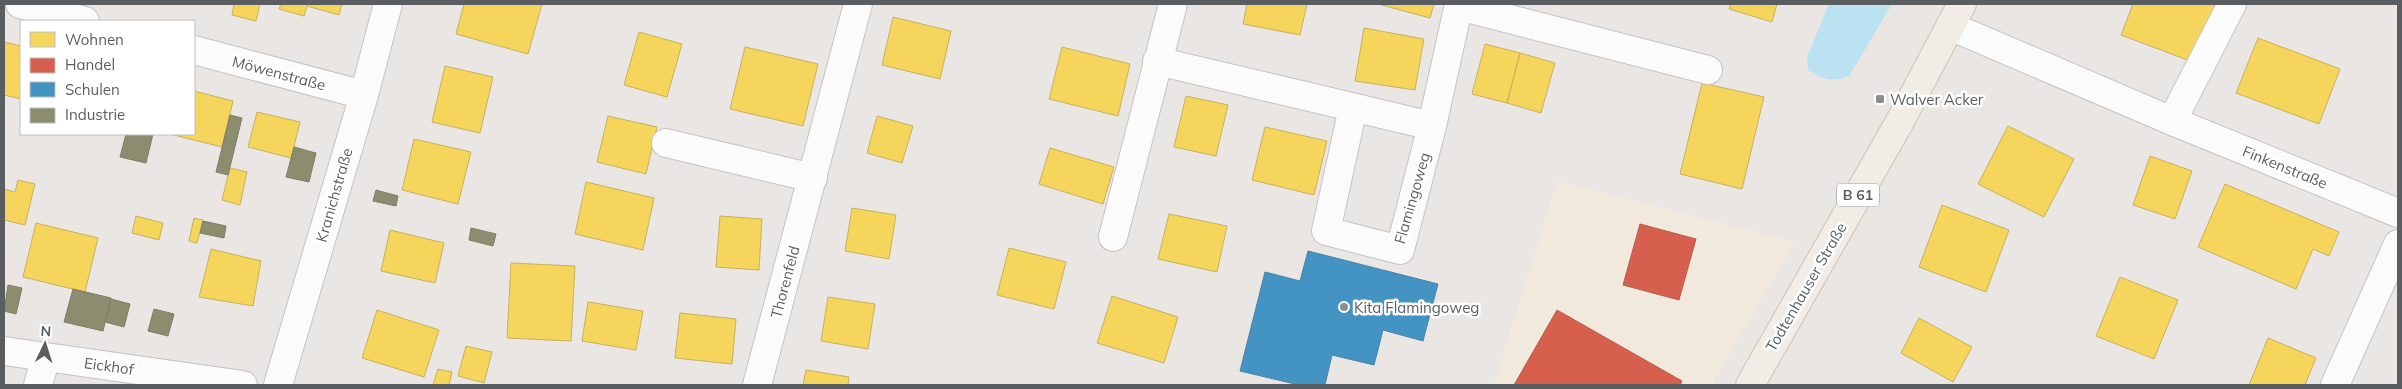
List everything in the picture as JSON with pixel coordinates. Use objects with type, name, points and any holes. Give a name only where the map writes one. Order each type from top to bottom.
[{"type":"main road","name":"Todtenhauser Straße","points":[[1750,385],[1899,123],[1956,15]]},
{"type":"street","points":[[20,4],[81,20]]},
{"type":"street","name":"Kranichstraße","points":[[278,385],[364,96],[388,4]]},
{"type":"street","name":"Thorenfeld","points":[[757,385],[814,178],[858,4]]},
{"type":"street","points":[[1114,237],[1157,61],[1173,4]]},
{"type":"street","points":[[2172,121],[2232,4]]},
{"type":"street","name":"Flamingoweg","points":[[1353,108],[1326,231],[1400,250],[1432,126],[1459,5],[1708,70]]},
{"type":"street","name":"Finkenstraße","points":[[1956,15],[2172,121],[2398,213]]},
{"type":"street","name":"Möwenstraße","points":[[195,50],[364,96]]},
{"type":"street","points":[[1157,61],[1432,126]]},
{"type":"street","points":[[666,144],[814,178]]},
{"type":"street","points":[[2335,385],[2398,244]]},
{"type":"street","name":"Eickhof","points":[[4,351],[243,385]]},
{"type":"street","points":[[38,385],[46,357]]},
{"type":"shaded area","points":[[1557,181],[1795,242],[1711,385],[1494,385]]},
{"type":"water","points":[[1829,4],[1892,4],[1849,76],[1838,79],[1823,78],[1808,70],[1807,57]]},
{"type":"building: Wohnen","points":[[234,4],[260,4],[256,21],[232,15]]},
{"type":"building: Wohnen","points":[[281,4],[342,4],[339,15],[307,6],[304,16],[279,9]]},
{"type":"building: Wohnen","points":[[464,4],[542,4],[528,54],[456,34]]},
{"type":"building: Wohnen","points":[[1247,4],[1307,4],[1300,35],[1243,24]]},
{"type":"building: Wohnen","points":[[1378,4],[1434,4],[1430,18]]},
{"type":"building: Wohnen","points":[[1731,4],[1777,4],[1772,22],[1729,9]]},
{"type":"building: Wohnen","points":[[2133,4],[2221,4],[2198,64],[2121,35]]},
{"type":"building: Wohnen","points":[[893,17],[951,31],[940,79],[882,65]]},
{"type":"building: Wohnen","points":[[1364,28],[1424,39],[1415,90],[1355,81]]},
{"type":"building: Wohnen","points":[[639,32],[682,44],[667,97],[624,85]]},
{"type":"building: Wohnen","points":[[2258,38],[2340,69],[2319,124],[2236,93]]},
{"type":"building: Wohnen","points":[[4,42],[20,46],[20,99],[4,95]]},
{"type":"building: Wohnen","points":[[1485,44],[1520,53],[1507,103],[1472,94]]},
{"type":"building: Wohnen","points":[[745,47],[818,64],[803,126],[730,109]]},
{"type":"building: Wohnen","points":[[1062,47],[1130,64],[1118,116],[1049,99]]},
{"type":"building: Wohnen","points":[[1520,53],[1555,63],[1541,113],[1507,103]]},
{"type":"building: Wohnen","points":[[445,66],[493,77],[480,133],[432,122]]},
{"type":"building: Wohnen","points":[[1702,83],[1764,97],[1742,189],[1680,174]]},
{"type":"building: Wohnen","points":[[195,91],[233,101],[222,147],[174,135],[195,135]]},
{"type":"building: Wohnen","points":[[1186,96],[1228,105],[1216,156],[1174,147]]},
{"type":"building: Wohnen","points":[[257,112],[300,122],[291,158],[248,147]]},
{"type":"building: Wohnen","points":[[608,116],[657,127],[646,174],[597,162]]},
{"type":"building: Wohnen","points":[[877,116],[913,126],[902,163],[867,153]]},
{"type":"building: Wohnen","points":[[2008,126],[2074,159],[2044,217],[1978,184]]},
{"type":"building: Wohnen","points":[[1265,127],[1327,141],[1314,195],[1252,180]]},
{"type":"building: Wohnen","points":[[414,139],[471,152],[458,204],[402,190]]},
{"type":"building: Wohnen","points":[[1050,148],[1114,167],[1103,204],[1039,184]]},
{"type":"building: Wohnen","points":[[2150,156],[2192,171],[2175,219],[2133,205]]},
{"type":"building: Wohnen","points":[[230,168],[247,172],[240,205],[222,200]]},
{"type":"building: Wohnen","points":[[18,180],[35,184],[25,225],[4,220],[4,189],[15,192]]},
{"type":"building: Wohnen","points":[[586,182],[654,198],[643,250],[575,234]]},
{"type":"building: Wohnen","points":[[2225,184],[2339,232],[2329,256],[2313,249],[2296,289],[2198,247]]},
{"type":"building: Wohnen","points":[[1942,205],[2009,230],[1986,292],[1919,267]]},
{"type":"building: Wohnen","points":[[852,208],[896,215],[889,259],[845,251]]},
{"type":"building: Wohnen","points":[[1169,214],[1227,226],[1217,272],[1158,259]]},
{"type":"building: Wohnen","points":[[136,216],[163,223],[159,240],[132,233]]},
{"type":"building: Wohnen","points":[[720,216],[762,219],[759,270],[716,267]]},
{"type":"building: Wohnen","points":[[194,218],[203,220],[197,243],[189,241]]},
{"type":"building: Wohnen","points":[[36,223],[98,238],[85,292],[23,277]]},
{"type":"building: Wohnen","points":[[390,230],[444,243],[435,283],[381,271]]},
{"type":"building: Wohnen","points":[[1009,248],[1066,262],[1054,309],[997,295]]},
{"type":"building: Wohnen","points":[[211,249],[261,261],[253,306],[199,297]]},
{"type":"building: Wohnen","points":[[511,263],[575,266],[571,341],[507,338]]},
{"type":"building: Wohnen","points":[[2120,277],[2178,300],[2154,359],[2096,336]]},
{"type":"building: Wohnen","points":[[1112,296],[1178,317],[1164,363],[1097,343]]},
{"type":"building: Wohnen","points":[[828,297],[875,304],[868,349],[821,341]]},
{"type":"building: Wohnen","points":[[588,302],[643,311],[636,350],[582,341]]},
{"type":"building: Wohnen","points":[[377,310],[439,330],[424,377],[362,358]]},
{"type":"building: Wohnen","points":[[680,313],[736,319],[732,364],[675,358]]},
{"type":"building: Wohnen","points":[[1919,318],[1972,347],[1953,382],[1901,353]]},
{"type":"building: Wohnen","points":[[2268,338],[2316,358],[2305,385],[2249,385]]},
{"type":"building: Wohnen","points":[[466,346],[492,352],[484,383],[458,376]]},
{"type":"building: Wohnen","points":[[438,369],[452,372],[449,385],[433,385]]},
{"type":"building: Wohnen","points":[[806,370],[849,377],[848,385],[803,385]]},
{"type":"building: Handel","points":[[1640,224],[1696,239],[1679,300],[1623,285]]},
{"type":"building: Handel","points":[[1557,310],[1682,381],[1680,385],[1514,385]]},
{"type":"building: Schulen","name":"Kita Flamingoweg","points":[[1308,251],[1438,284],[1423,341],[1383,330],[1374,365],[1332,355],[1325,385],[1299,385],[1240,371],[1265,272],[1300,281]]},
{"type":"building: Industrie","points":[[230,115],[242,118],[228,175],[216,172]]},
{"type":"building: Industrie","points":[[126,135],[153,135],[146,163],[120,157]]},
{"type":"building: Industrie","points":[[294,147],[316,153],[309,182],[286,177]]},
{"type":"building: Industrie","points":[[376,190],[398,196],[396,206],[373,201]]},
{"type":"building: Industrie","points":[[203,221],[226,226],[224,238],[200,233]]},
{"type":"building: Industrie","points":[[471,228],[496,234],[493,246],[469,240]]},
{"type":"building: Industrie","points":[[8,285],[22,288],[16,314],[4,311]]},
{"type":"building: Industrie","points":[[73,289],[111,298],[103,331],[64,322]]},
{"type":"building: Industrie","points":[[111,299],[130,304],[124,327],[105,322]]},
{"type":"building: Industrie","points":[[154,309],[174,314],[168,336],[148,331]]},
{"type":"place","name":"Walver Acker","points":[[1880,99]]},
{"type":"place","name":"Kita Flamingoweg","points":[[1344,307]]}]
